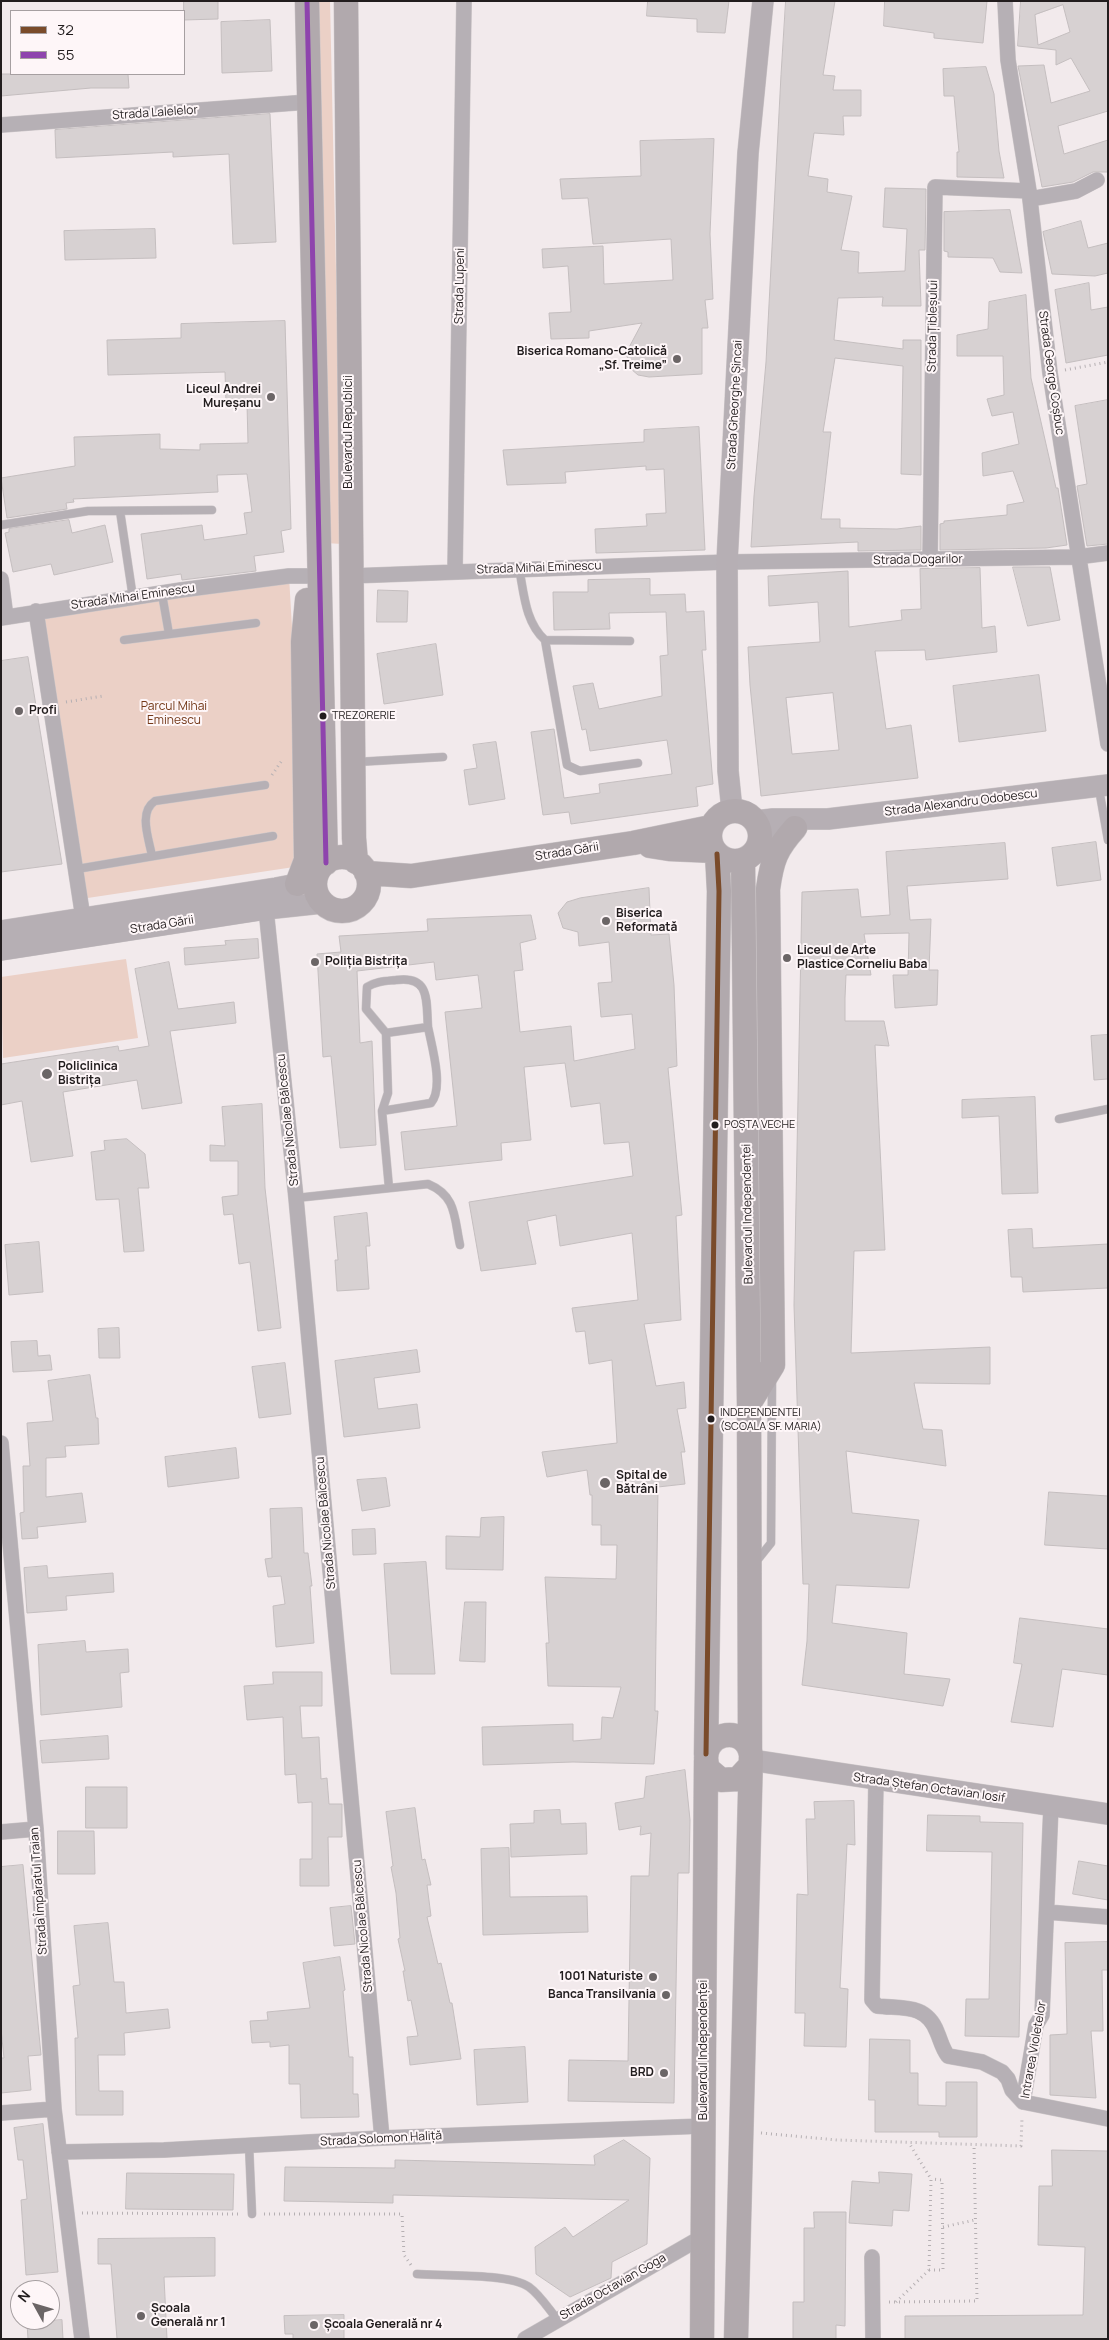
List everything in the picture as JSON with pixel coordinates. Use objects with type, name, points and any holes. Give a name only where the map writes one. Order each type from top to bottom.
[{"type":"main road","points":[[307,1],[320,576],[313,874],[317,896],[322,903],[337,911],[354,908],[365,897],[363,875],[341,858],[313,874]]},
{"type":"main road","name":"Bulevardul Republicii","points":[[346,1],[353,762],[363,875]]},
{"type":"main road","points":[[313,874],[306,860],[303,642],[305,606],[320,576]]},
{"type":"main road","points":[[711,827],[723,813],[732,810],[750,815],[758,830],[751,855],[743,860],[734,861],[716,853]]},
{"type":"main road","points":[[749,1404],[772,1365],[768,889],[771,862],[780,845],[804,824]]},
{"type":"main road","name":"Strada Gării","points":[[363,875],[411,876],[633,843],[711,827]]},
{"type":"main road","name":"Bulevardul Independenței","points":[[702,2339],[706,1758],[719,911],[716,853],[710,841],[711,827]]},
{"type":"main road","name":"Strada Gării","points":[[633,843],[669,849],[716,853]]},
{"type":"main road","points":[[669,849],[696,862],[717,880]]},
{"type":"main road","name":"Bulevardul Independenței","points":[[736,2339],[750,1759],[749,1404],[743,860]]},
{"type":"main road","points":[[727,1735],[742,1739],[750,1759],[738,1779],[730,1781],[714,1776],[706,1758],[713,1741],[727,1735]]},
{"type":"street","name":"Strada Lupeni","points":[[455,570],[464,1]]},
{"type":"street","name":"Strada Gheorghe Șincai","points":[[732,810],[728,771],[727,562],[748,162],[763,1]]},
{"type":"street","name":"Strada George Coșbuc","points":[[1005,1],[1008,60],[1030,195],[1050,373],[1077,557],[1108,744]]},
{"type":"street","name":"Strada Lalelelor","points":[[1,125],[308,102]]},
{"type":"street","points":[[1030,195],[1076,191],[1097,180]]},
{"type":"street","name":"Strada Țibleșului","points":[[930,560],[935,187],[1030,195]]},
{"type":"street","name":"Strada Dogarilor","points":[[727,562],[1077,557],[1108,553]]},
{"type":"street","name":"Strada Mihai Eminescu","points":[[350,576],[455,570],[727,562]]},
{"type":"street","name":"Strada Mihai Eminescu","points":[[1,579],[4,617],[289,576],[320,576]]},
{"type":"street","points":[[36,611],[83,918]]},
{"type":"street","name":"Strada Alexandru Odobescu","points":[[758,830],[775,832],[804,824],[1103,786]]},
{"type":"street","name":"Strada Gării","points":[[1,931],[83,918],[313,874]]},
{"type":"street","name":"Strada Gării","points":[[1,950],[266,909],[322,903]]},
{"type":"street","name":"Strada Nicolae Bălcescu","points":[[266,909],[296,1198],[382,2138]]},
{"type":"street","name":"Strada Împăratul Traian","points":[[1,1443],[36,1829],[54,2109],[82,2339]]},
{"type":"street","name":"Strada Ștefan Octavian Iosif","points":[[750,1759],[876,1780],[1108,1814]]},
{"type":"street","points":[[876,1780],[872,2000],[877,2006],[910,2007],[919,2011],[936,2030],[941,2047],[948,2056],[982,2062],[1002,2072],[1008,2078],[1012,2090],[1023,2102]]},
{"type":"street","name":"Intrarea Violetelor","points":[[1051,1806],[1042,2015],[1036,2025],[1023,2102],[1108,2118]]},
{"type":"street","points":[[1,1832],[36,1829]]},
{"type":"street","points":[[1046,1912],[1108,1917]]},
{"type":"street","points":[[1,2113],[54,2109]]},
{"type":"street","name":"Strada Solomon Haliță","points":[[59,2152],[249,2146],[382,2138],[704,2126]]},
{"type":"street","name":"Strada Octavian Goga","points":[[525,2339],[702,2237]]},
{"type":"street","points":[[872,2257],[873,2339]]},
{"type":"lane","points":[[1,525],[88,511],[212,510]]},
{"type":"lane","points":[[120,511],[133,598]]},
{"type":"lane","points":[[519,568],[529,616],[533,627],[545,640],[567,765],[580,771],[638,763]]},
{"type":"lane","points":[[162,594],[169,634]]},
{"type":"lane","points":[[124,640],[256,623]]},
{"type":"lane","points":[[545,640],[630,641]]},
{"type":"lane","points":[[353,762],[443,757]]},
{"type":"lane","points":[[152,856],[145,814],[149,805],[156,801],[265,786]]},
{"type":"lane","points":[[1103,786],[1108,840]]},
{"type":"lane","points":[[77,869],[273,836]]},
{"type":"lane","points":[[382,1111],[431,1103],[436,1097],[438,1087],[428,1027],[425,990],[417,981],[409,978],[374,982],[367,987],[366,1009],[386,1033],[388,1093],[382,1111],[389,1188]]},
{"type":"lane","points":[[386,1033],[428,1027]]},
{"type":"lane","points":[[1059,1120],[1108,1109]]},
{"type":"lane","points":[[296,1198],[428,1184],[441,1189],[451,1200],[460,1245]]},
{"type":"lane","points":[[750,1569],[771,1543],[772,1365]]},
{"type":"lane","points":[[249,2146],[252,2214]]},
{"type":"lane","points":[[417,2274],[508,2279],[527,2286],[539,2296],[557,2319]]},
{"type":"path","points":[[1050,373],[1108,362]]},
{"type":"path","points":[[50,704],[103,696]]},
{"type":"path","points":[[265,786],[285,757]]},
{"type":"path","points":[[761,2133],[837,2140],[1021,2146],[1023,2102]]},
{"type":"path","points":[[896,2303],[929,2270],[931,2179],[908,2143]]},
{"type":"path","points":[[872,2302],[977,2301],[974,2145]]},
{"type":"path","points":[[929,2270],[943,2270],[942,2180],[931,2179]]},
{"type":"path","points":[[943,2228],[975,2220]]},
{"type":"green space","points":[[312,1],[330,1],[342,544],[325,543]]},
{"type":"green space","name":"Parcul Mihai Eminescu","points":[[289,576],[293,645],[294,867],[81,899],[36,611]]},
{"type":"green space","points":[[126,959],[138,1038],[3,1058],[1,977]]},
{"type":"building","points":[[184,1],[218,1],[218,19],[185,20]]},
{"type":"building","points":[[648,1],[729,1],[725,33],[697,32],[697,19],[647,16]]},
{"type":"building","points":[[786,1],[835,1],[823,75],[835,76],[833,90],[861,90],[861,116],[843,116],[844,135],[814,133],[808,176],[828,179],[827,192],[852,196],[841,250],[859,252],[858,273],[905,271],[907,229],[883,227],[885,188],[926,189],[925,250],[919,250],[921,306],[882,306],[883,297],[838,298],[834,340],[903,349],[903,340],[921,340],[921,475],[901,474],[903,366],[835,358],[823,432],[831,432],[821,519],[840,519],[840,528],[897,529],[921,526],[921,550],[858,551],[858,542],[751,547],[766,362]]},
{"type":"building","points":[[885,1],[987,1],[983,43],[934,38],[934,33],[884,26]]},
{"type":"building","points":[[1021,1],[1108,1],[1108,111],[1058,126],[1064,154],[1108,140],[1108,172],[1093,172],[1073,182],[1042,187],[1018,66],[1044,65],[1051,103],[1090,91],[1071,58],[1056,65],[1056,50],[1018,46]],"holes":[[[1063,5],[1070,32],[1038,45],[1035,15]]]},
{"type":"building","points":[[270,20],[272,71],[222,73],[221,22]]},
{"type":"building","points":[[986,67],[994,94],[999,151],[1004,178],[957,177],[957,152],[959,152],[954,96],[944,96],[943,69]]},
{"type":"building","points":[[1,74],[128,75],[129,88],[91,88],[1,96]]},
{"type":"building","points":[[270,114],[276,242],[233,244],[229,154],[173,157],[173,152],[56,158],[55,130]]},
{"type":"building","points":[[714,139],[710,234],[713,299],[705,300],[708,328],[702,328],[702,374],[649,377],[638,375],[631,369],[626,353],[642,323],[589,331],[589,338],[551,339],[549,313],[571,312],[568,266],[543,268],[542,249],[603,246],[604,284],[673,280],[671,239],[593,244],[588,198],[562,199],[560,179],[641,176],[640,141]]},
{"type":"building","points":[[1010,210],[1022,273],[1000,272],[993,258],[948,257],[948,252],[944,251],[944,212]]},
{"type":"building","points":[[1081,221],[1088,248],[1108,243],[1108,273],[1095,276],[1052,274],[1043,232]]},
{"type":"building","points":[[155,229],[156,258],[65,260],[64,231]]},
{"type":"building","points":[[1089,283],[1091,310],[1108,307],[1108,355],[1066,363],[1055,290]]},
{"type":"building","points":[[1026,295],[1031,378],[1056,488],[1058,488],[1067,545],[1046,548],[940,550],[940,524],[944,523],[944,521],[1007,515],[1007,505],[1024,502],[1013,471],[983,476],[982,453],[1019,444],[1013,412],[992,416],[987,399],[1004,395],[1003,356],[957,356],[957,335],[988,329],[989,302]]},
{"type":"building","points":[[285,321],[291,529],[281,531],[284,552],[254,556],[256,571],[182,580],[181,574],[147,579],[141,534],[202,525],[204,540],[247,534],[244,513],[252,512],[247,474],[217,475],[218,492],[73,499],[74,502],[66,503],[67,509],[7,518],[1,478],[75,466],[74,437],[160,434],[160,449],[200,450],[200,444],[248,443],[247,404],[226,404],[225,372],[108,375],[107,340],[181,338],[181,324]]},
{"type":"building","points":[[1108,400],[1108,544],[1087,546],[1077,486],[1087,484],[1075,406]]},
{"type":"building","points":[[699,427],[705,550],[596,553],[595,529],[647,526],[646,514],[666,513],[664,469],[646,470],[646,466],[565,472],[566,483],[507,485],[503,450],[644,442],[644,430]]},
{"type":"building","points":[[69,520],[72,533],[105,525],[113,562],[54,575],[51,564],[13,572],[5,533],[9,532],[9,529]]},
{"type":"building","points":[[1013,567],[1050,567],[1060,620],[1028,626]]},
{"type":"building","points":[[980,568],[982,628],[995,626],[997,652],[926,660],[925,650],[875,651],[886,729],[911,725],[918,778],[761,796],[748,647],[820,642],[818,602],[769,606],[768,576],[848,571],[849,627],[902,620],[901,610],[921,609],[920,569]],"holes":[[[833,693],[839,750],[792,754],[786,698]]]},
{"type":"building","points":[[650,579],[650,595],[685,594],[686,612],[704,611],[706,650],[702,650],[713,784],[696,787],[698,806],[571,824],[569,812],[543,815],[531,732],[554,729],[564,798],[600,793],[599,784],[672,774],[667,740],[590,751],[586,729],[582,730],[573,686],[593,683],[599,709],[662,696],[660,656],[668,655],[666,612],[609,613],[610,629],[554,630],[553,592],[588,592],[588,580]]},
{"type":"building","points":[[378,590],[408,591],[407,622],[377,622]]},
{"type":"building","points":[[436,644],[443,695],[384,704],[377,654]]},
{"type":"building","points":[[28,657],[62,864],[1,872],[1,661]]},
{"type":"building","points":[[1039,675],[1046,731],[959,742],[953,686]]},
{"type":"building","points":[[496,742],[505,799],[469,805],[464,770],[477,768],[473,745]]},
{"type":"building","points":[[1096,842],[1101,880],[1057,886],[1052,848]]},
{"type":"building","points":[[1005,843],[1008,879],[907,886],[910,920],[931,919],[929,970],[938,970],[937,1005],[895,1008],[893,975],[908,975],[909,933],[864,934],[871,975],[846,975],[845,1021],[884,1021],[889,1046],[875,1045],[885,1250],[854,1251],[851,1353],[990,1347],[990,1384],[914,1383],[923,1429],[942,1430],[946,1466],[846,1451],[852,1513],[919,1520],[909,1588],[836,1585],[832,1623],[907,1633],[904,1674],[950,1679],[943,1706],[802,1685],[807,1641],[809,1584],[803,1584],[794,1305],[802,892],[858,889],[861,917],[890,915],[886,852]]},
{"type":"building","points":[[649,888],[651,935],[669,934],[674,985],[677,1066],[668,1068],[682,1215],[676,1216],[681,1320],[644,1324],[656,1386],[684,1382],[686,1408],[677,1409],[685,1452],[681,1452],[685,1484],[658,1487],[655,1711],[658,1711],[654,1764],[573,1762],[483,1765],[482,1727],[573,1724],[573,1741],[601,1739],[602,1717],[613,1718],[621,1687],[548,1686],[546,1643],[549,1643],[545,1577],[616,1579],[617,1545],[601,1545],[601,1525],[592,1525],[592,1495],[590,1495],[587,1470],[547,1477],[542,1452],[617,1443],[612,1360],[589,1364],[585,1331],[576,1332],[572,1308],[638,1300],[632,1233],[560,1246],[556,1215],[527,1221],[536,1264],[481,1271],[469,1202],[633,1176],[629,1142],[604,1144],[600,1103],[571,1107],[565,1063],[524,1067],[531,1140],[501,1143],[502,1160],[405,1170],[401,1132],[457,1126],[445,1012],[482,1008],[478,975],[436,980],[434,962],[357,971],[360,1043],[372,1041],[376,1145],[340,1148],[331,1056],[323,1057],[317,954],[341,952],[339,936],[428,931],[427,919],[531,915],[536,939],[520,943],[523,970],[514,971],[520,1032],[571,1026],[574,1061],[635,1049],[632,1014],[601,1017],[598,983],[612,982],[609,942],[579,946],[578,932],[563,928],[558,913],[567,902],[580,898]]},
{"type":"building","points":[[258,939],[259,958],[185,965],[184,948],[226,945],[225,941]]},
{"type":"building","points":[[169,962],[178,1009],[234,1002],[236,1023],[170,1031],[182,1103],[142,1109],[137,1080],[63,1092],[73,1156],[31,1162],[22,1101],[1,1105],[1,1064],[118,1046],[119,1051],[149,1046],[135,969]]},
{"type":"building","points":[[1108,1035],[1108,1079],[1094,1080],[1091,1036]]},
{"type":"building","points":[[1035,1097],[1038,1193],[1002,1194],[999,1116],[962,1118],[962,1100]]},
{"type":"building","points":[[262,1104],[265,1188],[281,1328],[258,1331],[250,1262],[239,1264],[233,1214],[224,1215],[222,1197],[238,1195],[238,1161],[210,1161],[210,1145],[225,1146],[222,1107]]},
{"type":"building","points":[[127,1139],[145,1154],[149,1188],[138,1188],[144,1251],[124,1252],[119,1199],[96,1200],[91,1152],[105,1150],[104,1141]]},
{"type":"building","points":[[367,1213],[370,1246],[366,1246],[369,1289],[337,1291],[335,1260],[338,1260],[334,1217]]},
{"type":"building","points":[[1032,1229],[1033,1248],[1108,1244],[1108,1288],[1023,1292],[1022,1277],[1011,1277],[1008,1230]]},
{"type":"building","points":[[39,1242],[43,1292],[9,1295],[5,1245]]},
{"type":"building","points":[[119,1328],[120,1358],[99,1358],[98,1329]]},
{"type":"building","points":[[37,1341],[38,1356],[50,1355],[52,1370],[13,1372],[11,1342]]},
{"type":"building","points":[[417,1350],[420,1372],[374,1378],[378,1409],[417,1404],[420,1428],[344,1437],[335,1361]]},
{"type":"building","points":[[285,1363],[291,1414],[259,1418],[252,1367]]},
{"type":"building","points":[[90,1375],[96,1418],[98,1418],[99,1444],[65,1446],[66,1457],[46,1458],[46,1497],[82,1493],[86,1522],[37,1527],[38,1538],[22,1539],[20,1513],[24,1512],[23,1466],[30,1466],[27,1423],[53,1421],[48,1381]]},
{"type":"building","points":[[236,1448],[239,1478],[168,1487],[165,1457]]},
{"type":"building","points":[[386,1478],[390,1506],[362,1511],[357,1480]]},
{"type":"building","points":[[1049,1492],[1108,1496],[1108,1549],[1045,1545]]},
{"type":"building","points":[[302,1508],[304,1553],[308,1553],[312,1586],[310,1586],[314,1643],[276,1647],[273,1606],[285,1604],[281,1576],[268,1577],[265,1559],[272,1558],[270,1509]]},
{"type":"building","points":[[504,1517],[503,1570],[446,1569],[446,1536],[480,1537],[481,1518]]},
{"type":"building","points":[[375,1529],[376,1554],[353,1555],[352,1530]]},
{"type":"building","points":[[426,1562],[435,1674],[391,1674],[384,1564]]},
{"type":"building","points":[[47,1566],[48,1578],[113,1573],[114,1592],[66,1596],[67,1610],[27,1613],[24,1568]]},
{"type":"building","points":[[465,1602],[486,1602],[485,1662],[460,1661]]},
{"type":"building","points":[[1020,1618],[1108,1629],[1108,1675],[1062,1669],[1053,1727],[1011,1722],[1022,1664],[1014,1663]]},
{"type":"building","points":[[85,1641],[86,1652],[128,1649],[129,1672],[120,1673],[122,1707],[41,1715],[38,1645]]},
{"type":"building","points":[[273,1672],[322,1672],[322,1706],[300,1706],[302,1738],[319,1737],[321,1779],[327,1778],[329,1804],[342,1804],[342,1837],[328,1837],[329,1886],[300,1886],[300,1859],[312,1859],[312,1802],[298,1803],[296,1774],[285,1775],[283,1717],[247,1720],[244,1686],[273,1684]]},
{"type":"building","points":[[108,1736],[109,1759],[42,1763],[40,1741]]},
{"type":"building","name":"1001 Naturiste","points":[[685,1770],[690,1820],[689,1873],[678,1873],[674,2103],[568,2101],[569,2060],[628,2061],[631,1876],[649,1876],[651,1833],[640,1835],[641,1826],[619,1830],[615,1803],[644,1798],[646,1777]]},
{"type":"building","points":[[86,1787],[127,1787],[127,1828],[86,1828]]},
{"type":"building","points":[[854,1801],[855,1845],[847,1844],[840,1988],[848,1989],[846,2047],[804,2046],[805,2013],[795,2013],[797,1894],[808,1895],[806,1819],[815,1819],[814,1802]]},
{"type":"building","points":[[415,1808],[422,1860],[425,1859],[431,1885],[427,1885],[431,1916],[427,1917],[438,1964],[441,1963],[450,2003],[452,2003],[461,2059],[410,2065],[407,2037],[418,2036],[411,2000],[408,2001],[403,1971],[405,1971],[398,1939],[400,1938],[396,1893],[391,1867],[393,1866],[386,1812]]},
{"type":"building","points":[[560,1810],[561,1824],[586,1823],[587,1854],[511,1857],[510,1824],[534,1823],[534,1811]]},
{"type":"building","points":[[928,1815],[980,1816],[980,1822],[1023,1823],[1019,2037],[965,2036],[966,1999],[989,1999],[992,1852],[927,1851]]},
{"type":"building","points":[[58,1831],[94,1831],[95,1874],[58,1874]]},
{"type":"building","points":[[509,1848],[510,1897],[587,1896],[588,1932],[483,1935],[481,1849]]},
{"type":"building","points":[[1079,1861],[1108,1866],[1108,1900],[1073,1894]]},
{"type":"building","points":[[23,1865],[41,2055],[28,2056],[31,2090],[1,2093],[1,2058],[4,2058],[1,2029],[1,1867]]},
{"type":"building","points":[[351,1906],[355,1944],[334,1946],[330,1908]]},
{"type":"building","points":[[108,1923],[114,1982],[124,1982],[126,2013],[168,2009],[170,2028],[124,2033],[125,2055],[98,2055],[99,2091],[123,2091],[123,2115],[76,2115],[75,2038],[78,2038],[73,1986],[80,1985],[74,1926]]},
{"type":"building","points":[[1108,1942],[1108,1970],[1102,1970],[1103,2031],[1091,2031],[1096,2098],[1050,2095],[1050,2035],[1067,2034],[1065,1943]]},
{"type":"building","points":[[340,1957],[345,1990],[343,1991],[349,2057],[353,2057],[353,2094],[358,2094],[359,2117],[301,2118],[300,2084],[289,2084],[289,2045],[270,2047],[270,2042],[252,2043],[250,2021],[268,2020],[267,2012],[310,2008],[303,1963]]},
{"type":"building","points":[[870,2039],[910,2040],[910,2073],[918,2073],[918,2105],[946,2106],[946,2082],[977,2082],[977,2137],[939,2137],[939,2132],[875,2132],[875,2100],[869,2100]]},
{"type":"building","points":[[525,2047],[528,2102],[477,2105],[474,2050]]},
{"type":"building","points":[[43,2124],[58,2272],[26,2275],[21,2200],[27,2199],[23,2160],[18,2160],[14,2128]]},
{"type":"building","points":[[624,2140],[650,2158],[647,2244],[612,2262],[611,2278],[570,2297],[536,2274],[535,2247],[565,2227],[573,2237],[629,2200],[393,2195],[393,2203],[284,2201],[285,2167],[395,2168],[395,2160],[595,2165],[594,2156]]},
{"type":"building","points":[[1052,2150],[1108,2151],[1108,2339],[905,2339],[905,2316],[1083,2315],[1085,2247],[1038,2245],[1039,2186],[1052,2186]]},
{"type":"building","points":[[879,2172],[912,2174],[909,2211],[893,2210],[892,2226],[849,2223],[852,2181],[879,2183]]},
{"type":"building","points":[[127,2173],[234,2174],[233,2210],[126,2209]]},
{"type":"building","points":[[814,2212],[846,2212],[845,2326],[836,2325],[836,2339],[793,2339],[793,2302],[804,2302],[804,2228],[814,2228]]},
{"type":"building","points":[[215,2238],[215,2276],[164,2277],[167,2339],[117,2339],[111,2264],[98,2264],[98,2239]]},
{"type":"building","name":"Școala Generală nr 4","points":[[344,2315],[344,2339],[293,2339],[293,2334],[285,2334],[284,2316]]},
{"type":"building","points":[[60,2320],[62,2320],[63,2339],[28,2339],[27,2330],[60,2330]]},
{"type":"transit line","name":"55","points":[[307,1],[326,863]]},
{"type":"transit line","name":"32","points":[[706,1754],[719,891],[717,854]]},
{"type":"place","name":"Biserica Romano-Catolică „Sf. Treime”","points":[[677,359]]},
{"type":"place","name":"Liceul Andrei Mureșanu","points":[[271,397]]},
{"type":"place","name":"Profi","points":[[19,711]]},
{"type":"place","name":"TREZORERIE","points":[[323,716]]},
{"type":"place","name":"Biserica Reformată","points":[[606,921]]},
{"type":"place","name":"Liceul de Arte Plastice Corneliu Baba","points":[[787,958]]},
{"type":"place","name":"Poliția Bistrița","points":[[315,962]]},
{"type":"place","name":"Policlinica Bistrița","points":[[47,1074]]},
{"type":"place","name":"POȘTA VECHE","points":[[715,1125]]},
{"type":"place","name":"INDEPENDENTEI (SCOALA SF. MARIA)","points":[[711,1419]]},
{"type":"place","name":"Spital de Bătrâni","points":[[605,1483]]},
{"type":"place","name":"1001 Naturiste","points":[[653,1977]]},
{"type":"place","name":"Banca Transilvania","points":[[666,1995]]},
{"type":"place","name":"BRD","points":[[664,2073]]},
{"type":"place","name":"Școala Generală nr 1","points":[[141,2316]]},
{"type":"place","name":"Școala Generală nr 4","points":[[314,2325]]}]
